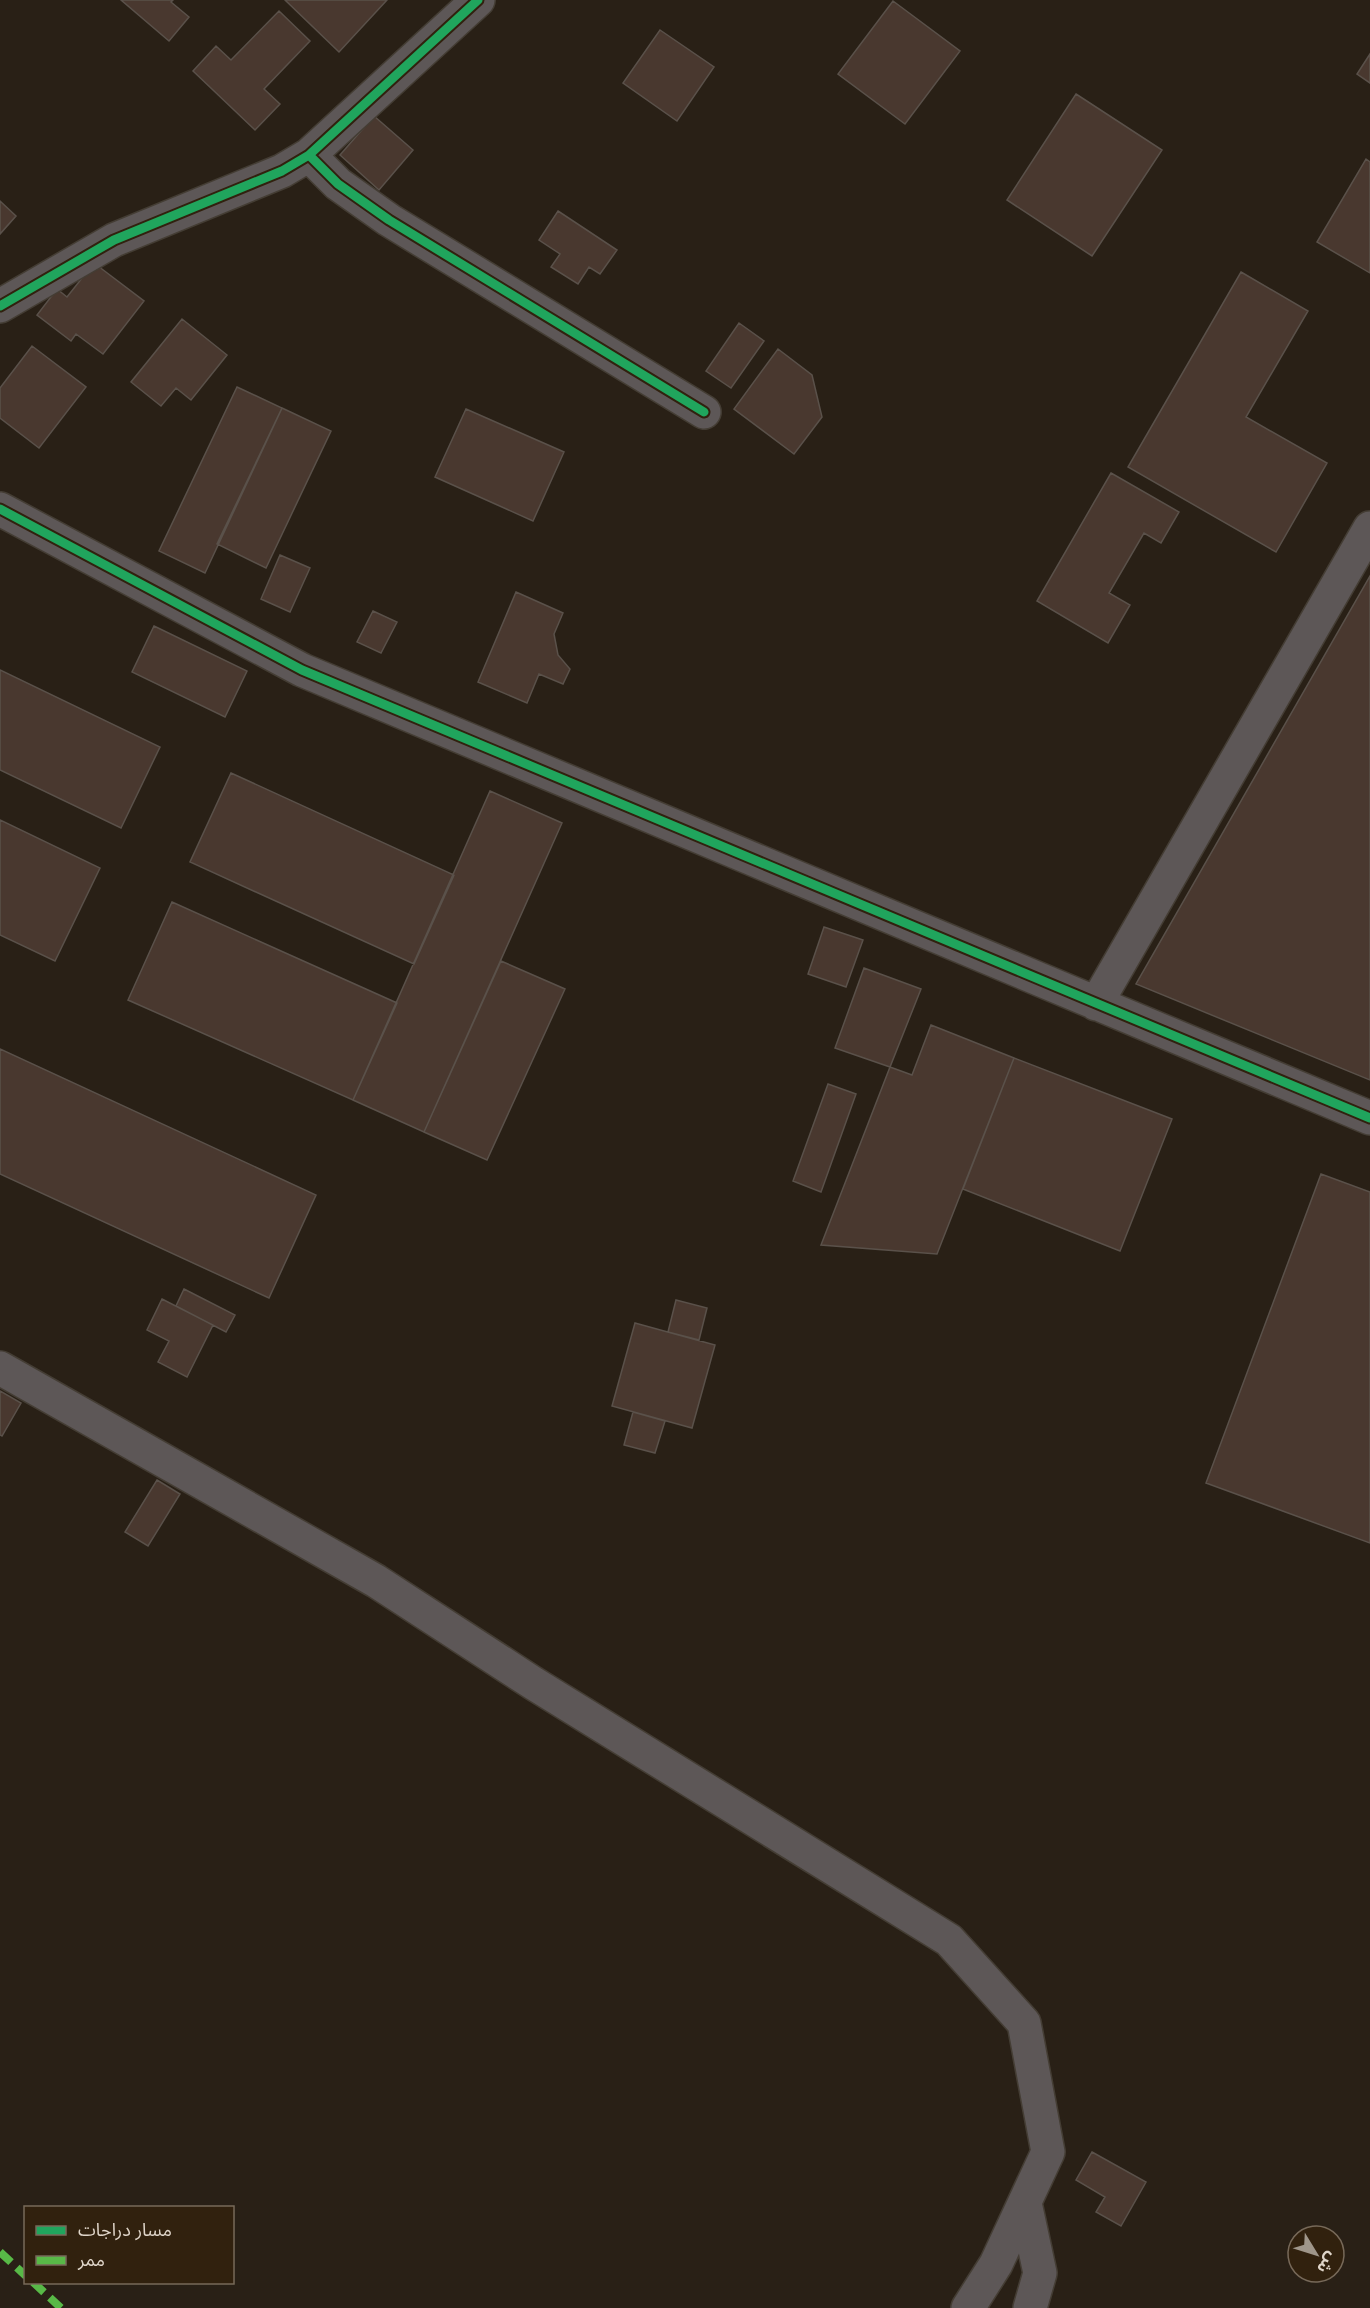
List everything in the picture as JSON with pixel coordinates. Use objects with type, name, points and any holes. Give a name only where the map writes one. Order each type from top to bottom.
[{"type":"street","points":[[0,306],[114,240],[282,171],[309,155],[478,0]]},
{"type":"street","points":[[309,155],[338,184],[388,220],[704,412]]},
{"type":"street","points":[[0,508],[302,670],[1370,1118]]},
{"type":"street","points":[[1096,1004],[1370,528]]},
{"type":"street","points":[[0,1368],[376,1581],[553,1695],[949,1940],[1024,2023],[1048,2152],[996,2264],[968,2308]]},
{"type":"street","points":[[1025,2203],[1040,2273],[1030,2308]]},
{"type":"building","points":[[121,0],[173,0],[171,2],[189,17],[169,41]]},
{"type":"building","points":[[285,0],[387,0],[339,52]]},
{"type":"building","points":[[893,1],[960,51],[905,124],[838,74]]},
{"type":"building","points":[[279,11],[310,41],[264,89],[280,104],[255,130],[193,71],[216,46],[231,60]]},
{"type":"building","points":[[660,30],[714,67],[677,121],[623,83]]},
{"type":"building","points":[[1370,54],[1370,83],[1357,74]]},
{"type":"building","points":[[1076,94],[1162,150],[1092,256],[1007,200]]},
{"type":"building","points":[[374,116],[413,150],[379,190],[340,155]]},
{"type":"building","points":[[1366,159],[1370,162],[1370,273],[1317,242]]},
{"type":"building","points":[[0,201],[16,216],[0,234]]},
{"type":"building","points":[[558,211],[617,250],[600,274],[589,267],[578,284],[551,267],[560,254],[539,240]]},
{"type":"building","points":[[94,263],[144,301],[103,354],[76,334],[71,341],[37,315],[57,289],[67,297]]},
{"type":"building","points":[[1241,272],[1308,311],[1246,417],[1327,463],[1276,552],[1128,467]]},
{"type":"building","points":[[182,319],[227,355],[191,400],[176,388],[161,406],[131,382]]},
{"type":"building","points":[[739,323],[764,341],[731,388],[706,371]]},
{"type":"building","points":[[32,346],[86,387],[39,448],[0,418],[0,388]]},
{"type":"building","points":[[778,349],[812,375],[822,417],[794,454],[734,409]]},
{"type":"building","points":[[237,387],[282,408],[205,573],[159,551]]},
{"type":"building","points":[[282,408],[331,431],[266,568],[217,544]]},
{"type":"building","points":[[466,409],[564,452],[533,521],[435,477]]},
{"type":"building","points":[[1111,473],[1179,512],[1161,543],[1144,533],[1109,593],[1130,605],[1108,643],[1037,601]]},
{"type":"building","points":[[280,555],[310,568],[290,612],[261,599]]},
{"type":"building","points":[[1370,576],[1370,1080],[1136,984]]},
{"type":"building","points":[[516,592],[563,613],[554,634],[558,655],[570,669],[563,684],[539,674],[527,703],[478,682]]},
{"type":"building","points":[[373,611],[397,622],[381,653],[357,642]]},
{"type":"building","points":[[154,626],[247,671],[225,717],[132,672]]},
{"type":"building","points":[[0,670],[160,747],[121,828],[0,770]]},
{"type":"building","points":[[231,773],[454,875],[414,964],[190,862]]},
{"type":"building","points":[[490,791],[562,823],[424,1132],[353,1100]]},
{"type":"building","points":[[0,820],[100,868],[55,961],[0,935]]},
{"type":"building","points":[[172,902],[397,1003],[353,1100],[128,1000]]},
{"type":"building","points":[[824,927],[863,940],[846,987],[808,974]]},
{"type":"building","points":[[501,961],[565,989],[487,1160],[424,1132]]},
{"type":"building","points":[[864,968],[921,989],[890,1067],[835,1048]]},
{"type":"building","points":[[931,1025],[1014,1058],[937,1254],[821,1245],[890,1067],[912,1075]]},
{"type":"building","points":[[0,1049],[316,1195],[269,1298],[0,1174]]},
{"type":"building","points":[[1014,1058],[1172,1119],[1120,1251],[963,1189]]},
{"type":"building","points":[[828,1084],[856,1094],[821,1192],[793,1181]]},
{"type":"building","points":[[1321,1174],[1370,1192],[1370,1543],[1206,1483]]},
{"type":"building","points":[[184,1289],[235,1315],[226,1332],[176,1306]]},
{"type":"building","points":[[162,1299],[213,1325],[187,1377],[158,1362],[169,1341],[147,1330]]},
{"type":"building","points":[[676,1300],[707,1308],[699,1340],[668,1332]]},
{"type":"building","points":[[635,1323],[715,1345],[692,1428],[612,1406]]},
{"type":"building","points":[[0,1391],[21,1403],[2,1436],[0,1435]]},
{"type":"building","points":[[633,1412],[665,1421],[655,1453],[624,1445]]},
{"type":"building","points":[[157,1480],[180,1494],[148,1546],[125,1532]]},
{"type":"building","points":[[1092,2152],[1146,2182],[1121,2226],[1096,2212],[1105,2197],[1076,2180]]},
{"type":"marked path","points":[[0,2252],[24,2274]]},
{"type":"marked path","points":[[35,2284],[61,2308]]},
{"type":"cycle path","points":[[0,306],[114,240],[282,171],[309,155],[478,0]]},
{"type":"cycle path","points":[[309,155],[338,184],[389,220],[704,412]]},
{"type":"cycle path","points":[[0,509],[302,670],[1370,1118]]}]
